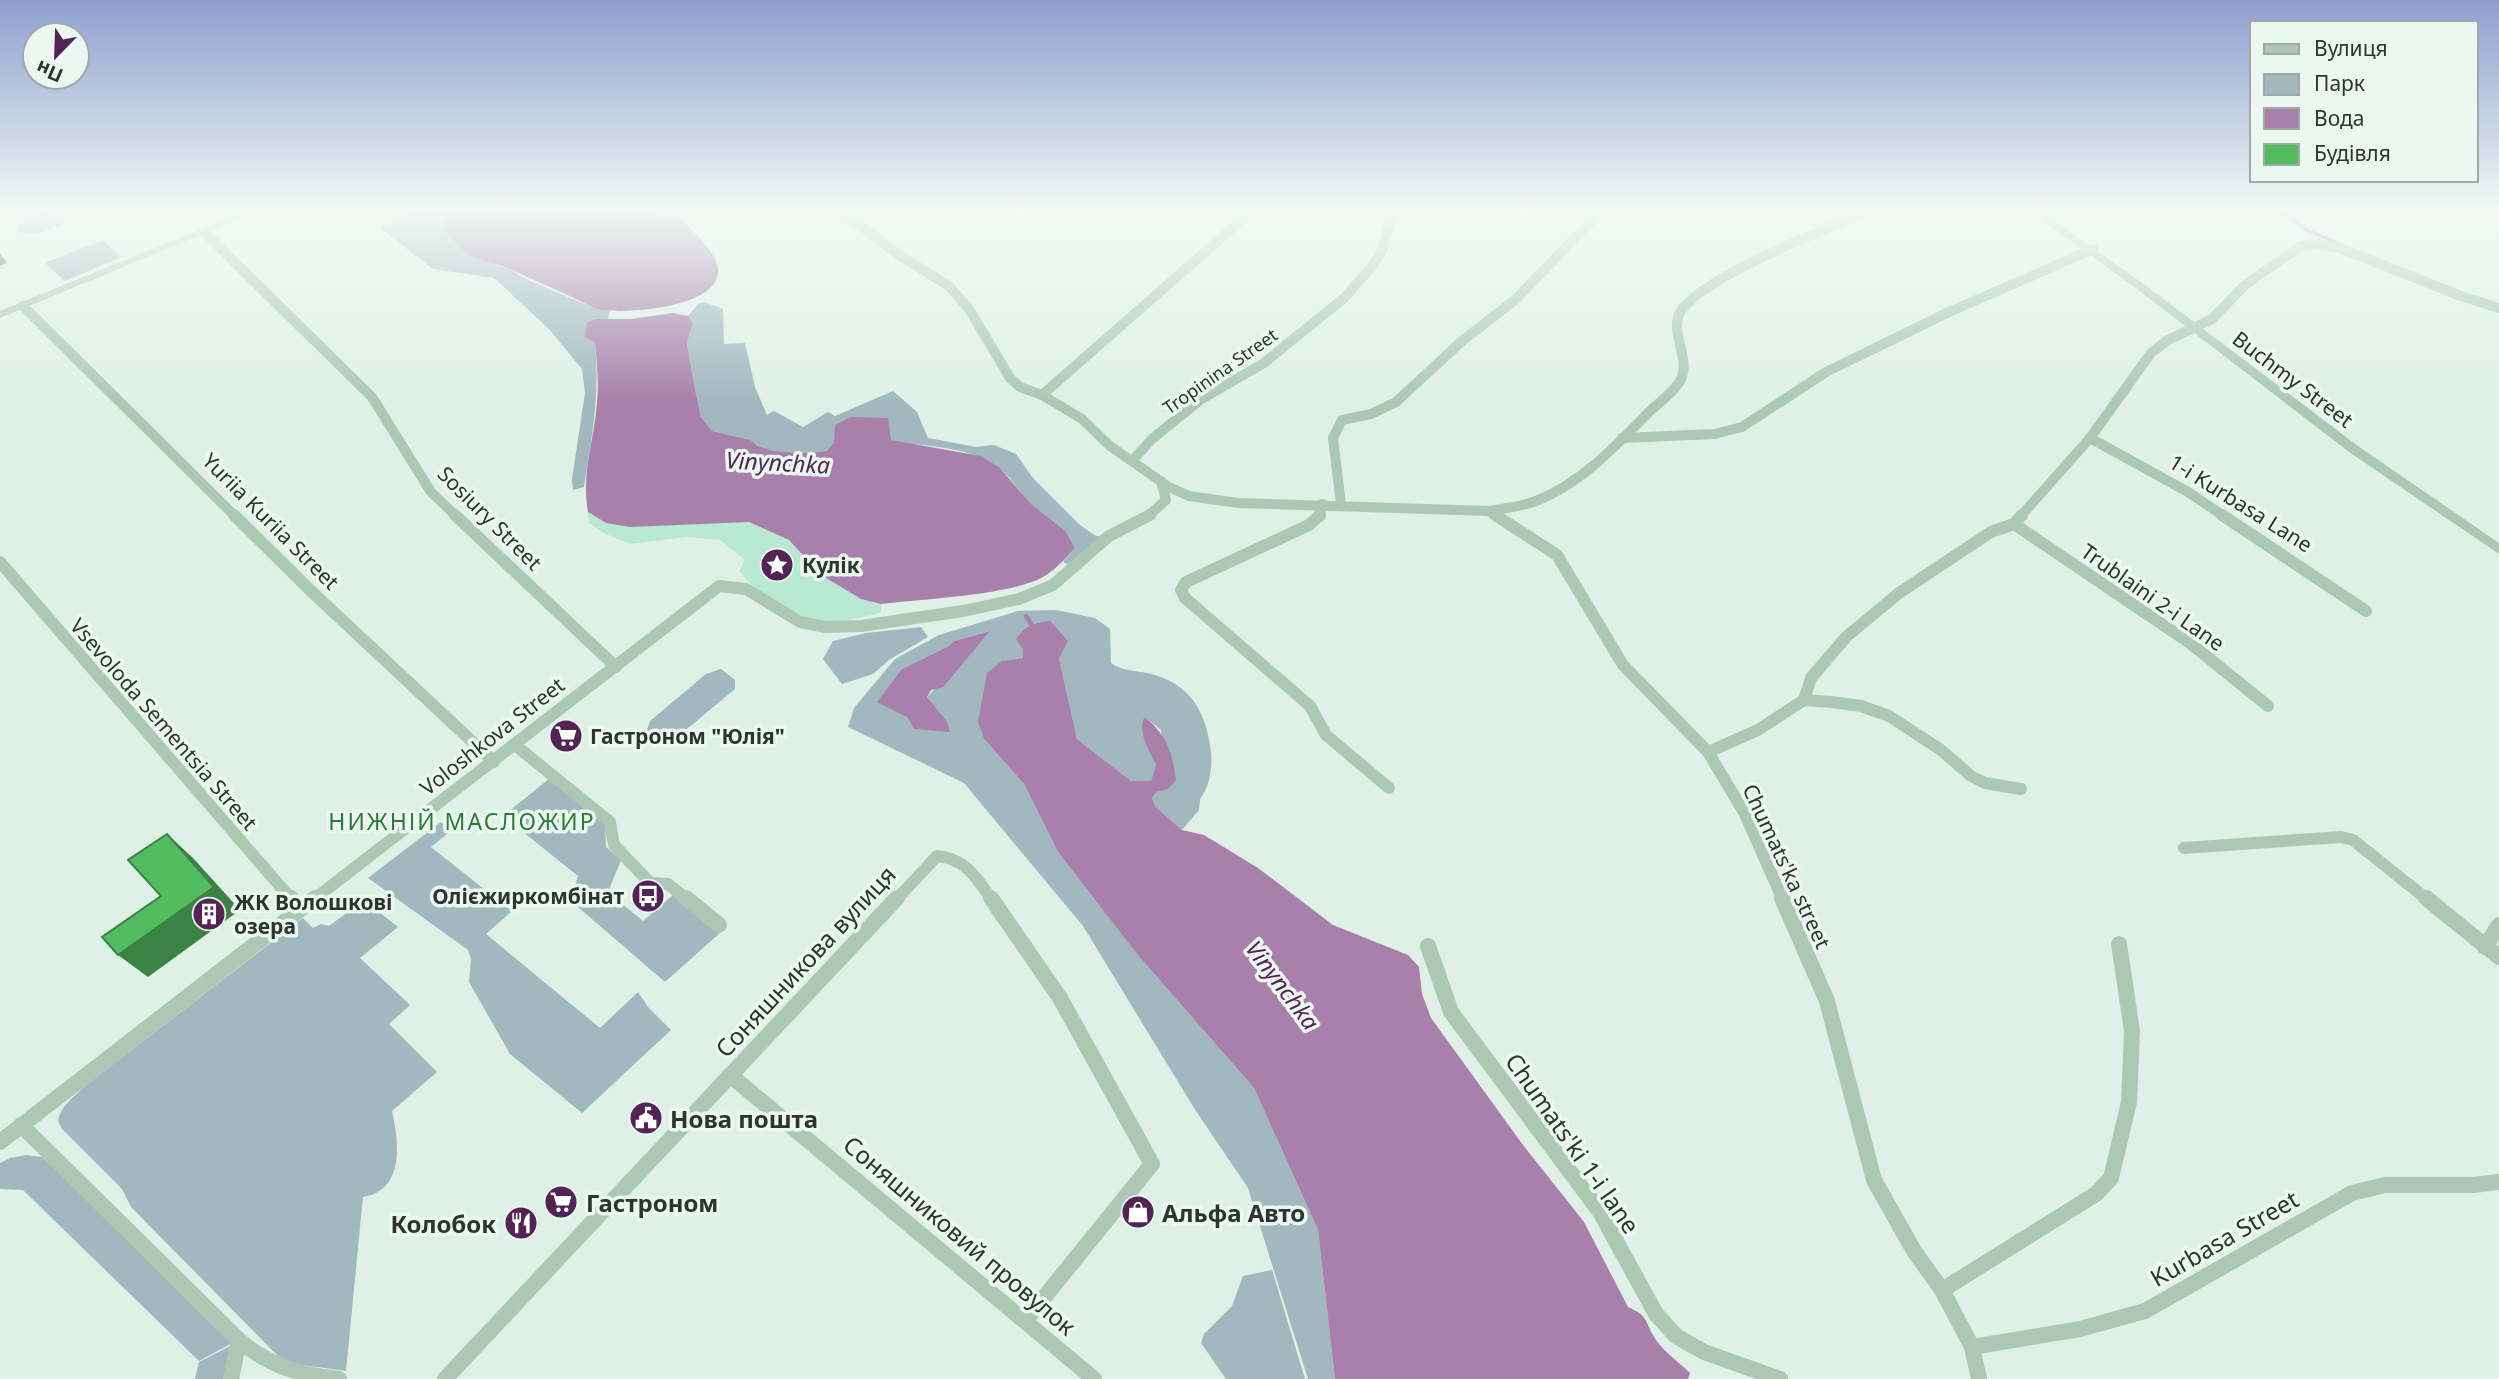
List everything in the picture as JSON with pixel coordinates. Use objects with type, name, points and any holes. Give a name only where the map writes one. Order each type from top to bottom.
[{"type":"street","points":[[0,315],[102,274]]},
{"type":"street","name":"Sosiury Street","points":[[247,274],[372,397],[431,492],[616,667]]},
{"type":"street","points":[[930,274],[949,286],[969,309],[1010,378],[1020,387],[1042,395],[1082,419],[1110,446],[1169,487],[1189,496],[1238,503],[1489,511],[1538,500],[1584,471],[1622,439],[1681,380],[1685,368],[1677,325],[1681,310],[1733,274]]},
{"type":"street","points":[[1042,395],[1179,274]]},
{"type":"street","name":"Tropinina Street","points":[[1132,461],[1152,439],[1200,400],[1264,363],[1344,298],[1365,274]]},
{"type":"street","points":[[1341,505],[1333,438],[1342,420],[1371,414],[1396,402],[1462,341],[1515,300],[1540,274]]},
{"type":"street","points":[[1622,439],[1715,434],[1742,427],[1826,372],[1959,307],[2034,274]]},
{"type":"street","name":"Buchmy Street","points":[[2126,274],[2306,415],[2499,549]]},
{"type":"street","points":[[1804,700],[1811,678],[1846,637],[1899,593],[1992,532],[2014,524],[2090,438],[2151,353],[2168,340],[2212,319],[2245,285],[2260,274]]},
{"type":"street","points":[[2410,274],[2499,308]]},
{"type":"street","name":"Yuriia Kuriia Street","points":[[23,306],[311,591],[494,761]]},
{"type":"street","name":"1-i Kurbasa Lane","points":[[2090,438],[2188,492],[2365,611]]},
{"type":"street","name":"Voloshkova Street","points":[[0,1142],[719,586],[734,584],[747,587],[782,613],[813,626],[840,628],[992,607],[1052,585],[1108,537],[1158,512],[1166,500],[1159,478]]},
{"type":"street","points":[[1322,504],[1320,517],[1309,525],[1186,582],[1181,590],[1185,598],[1310,706],[1326,735],[1389,788]]},
{"type":"street","name":"Chumats'ka street","points":[[1489,511],[1558,555],[1623,666],[1708,752],[1745,814],[1827,1001],[1874,1180],[1914,1251],[1942,1290],[1972,1347],[1979,1379]]},
{"type":"street","name":"Trublaini 2-i Lane","points":[[2014,524],[2190,643],[2268,706]]},
{"type":"street","name":"Vsevoloda Sementsia Street","points":[[0,562],[300,909]]},
{"type":"street","points":[[1708,752],[1758,730],[1804,700],[1861,706],[1889,716],[1941,750],[1971,776],[1985,783],[2021,789]]},
{"type":"street","points":[[515,745],[610,822],[614,845],[650,883],[668,884],[719,925]]},
{"type":"street","points":[[2184,848],[2341,837],[2353,840],[2364,846],[2499,957]]},
{"type":"street","name":"Соняшникова вулиця","points":[[445,1379],[937,856],[953,857],[973,872],[1060,998],[1152,1164],[1025,1321]]},
{"type":"street","points":[[2485,947],[2499,925]]},
{"type":"street","points":[[1942,1290],[2096,1194],[2111,1178],[2129,1102],[2132,1031],[2119,944]]},
{"type":"street","name":"Chumats'ki 1-i lane","points":[[1428,946],[1451,1012],[1600,1212],[1656,1314],[1676,1336],[1704,1352],[1780,1379]]},
{"type":"street","name":"Соняшниковий провулок","points":[[730,1075],[1094,1379]]},
{"type":"street","points":[[21,1125],[260,1358],[284,1370],[338,1379]]},
{"type":"street","name":"Kurbasa Street","points":[[1972,1347],[2080,1329],[2145,1311],[2351,1193],[2385,1185],[2474,1185],[2499,1182]]},
{"type":"street","points":[[231,1379],[239,1340]]},
{"type":"green space","points":[[58,274],[81,274],[65,281]]},
{"type":"green space","points":[[469,274],[519,274],[591,307],[610,311],[608,319],[595,319],[586,337],[595,343],[597,381],[584,487],[573,490],[572,479],[585,393],[582,369],[549,329],[494,278]]},
{"type":"green space","points":[[704,302],[723,309],[724,344],[745,343],[755,387],[767,415],[774,411],[803,427],[828,412],[835,416],[893,391],[917,412],[928,438],[976,447],[994,445],[1016,454],[1033,478],[1080,525],[1096,536],[1108,537],[1075,568],[1063,562],[1075,548],[1065,534],[1030,503],[997,466],[964,452],[919,445],[852,442],[834,442],[827,451],[774,451],[758,446],[751,440],[712,431],[701,417],[687,343],[693,323],[688,316],[698,304]]},
{"type":"green space","points":[[1056,610],[1095,618],[1110,629],[1111,663],[1170,681],[1190,696],[1202,716],[1211,752],[1210,777],[1200,799],[1199,810],[1182,830],[1156,807],[1152,798],[1156,791],[1168,789],[1161,730],[1145,717],[1142,732],[1156,764],[1151,781],[1131,781],[1077,739],[1059,658],[1023,649],[1024,658],[1002,661],[984,698],[979,722],[984,739],[1024,784],[1058,852],[1136,953],[1254,1088],[1318,1230],[1335,1379],[1308,1379],[1248,1188],[1194,1108],[1083,926],[964,783],[848,727],[854,708],[895,659],[939,635],[1018,611]],"holes":[[[989,631],[927,697],[947,721],[914,729],[907,717],[902,669],[954,641]]]},
{"type":"green space","points":[[921,627],[928,637],[889,660],[873,674],[842,684],[823,659],[833,641],[866,633]]},
{"type":"green space","points":[[721,669],[735,680],[735,689],[682,733],[666,740],[647,730],[650,721],[706,674]]},
{"type":"green space","points":[[549,779],[605,824],[606,847],[621,860],[608,892],[643,921],[673,895],[721,932],[665,982],[571,901],[578,876],[503,816]]},
{"type":"green space","points":[[441,822],[452,830],[431,847],[512,911],[486,934],[600,1028],[638,992],[648,1007],[671,1030],[582,1113],[510,1054],[469,982],[471,959],[468,950],[368,878]]},
{"type":"green space","points":[[364,900],[398,927],[360,958],[410,1005],[389,1024],[437,1072],[392,1111],[397,1150],[392,1175],[377,1193],[363,1197],[346,1371],[295,1364],[278,1356],[131,1207],[122,1189],[62,1129],[58,1121],[65,1106],[85,1086],[303,918],[313,928],[321,924],[329,926]]},
{"type":"green space","points":[[26,1155],[42,1157],[236,1341],[199,1361],[23,1190],[0,1189],[0,1163]]},
{"type":"green space","points":[[1272,1270],[1305,1379],[1226,1379],[1201,1343],[1204,1334],[1232,1306],[1243,1276]]},
{"type":"green space","points":[[238,1342],[230,1379],[195,1379],[199,1362]]},
{"type":"sand","name":"Кулік","points":[[588,512],[606,523],[749,522],[789,540],[821,575],[861,599],[881,604],[881,613],[832,622],[805,619],[773,603],[755,588],[739,571],[745,560],[720,540],[687,537],[630,544],[589,523]]},
{"type":"water","points":[[521,274],[717,274],[715,282],[704,293],[669,306],[648,309],[598,309]]},
{"type":"water","points":[[673,313],[688,316],[693,323],[687,343],[695,389],[701,417],[712,431],[751,440],[758,446],[774,451],[801,453],[827,451],[834,442],[835,425],[851,417],[888,418],[891,440],[981,456],[999,467],[1031,504],[1065,531],[1075,548],[1052,571],[1028,583],[988,592],[881,604],[861,599],[821,575],[789,540],[749,522],[630,527],[606,523],[588,512],[586,498],[598,388],[595,343],[585,337],[587,323],[595,319],[631,319]]},
{"type":"water","points":[[1050,621],[1068,641],[1059,658],[1077,739],[1131,781],[1151,781],[1156,764],[1143,734],[1145,717],[1159,731],[1167,745],[1176,780],[1168,789],[1156,792],[1152,798],[1156,807],[1182,830],[1204,835],[1258,868],[1333,925],[1408,955],[1419,967],[1422,994],[1431,1018],[1523,1145],[1584,1222],[1628,1307],[1642,1316],[1660,1345],[1690,1373],[1688,1379],[1335,1379],[1318,1230],[1254,1088],[1136,953],[1058,852],[1024,784],[984,739],[978,722],[987,673],[1002,661],[1023,658],[1023,649],[1016,639],[1031,625]]},
{"type":"water","points":[[990,631],[943,687],[931,690],[927,697],[947,721],[950,732],[914,729],[907,717],[877,702],[902,669],[954,641]]},
{"type":"building","points":[[167,834],[214,887],[118,955],[102,937],[161,896],[128,860]]},
{"type":"waterway","name":"Vinynchka","points":[[1026,616],[1033,627]]},
{"type":"place","name":"Кулік","points":[[777,565]]},
{"type":"place","name":"Гастроном \"Юлія\"","points":[[566,736]]},
{"type":"place","name":"Олієжиркомбінат","points":[[648,896]]},
{"type":"place","name":"ЖК Волошкові озера","points":[[209,914]]},
{"type":"place","name":"Нова пошта","points":[[646,1118]]},
{"type":"place","name":"Гастроном","points":[[561,1202]]},
{"type":"place","name":"Альфа Авто","points":[[1138,1212]]},
{"type":"place","name":"Колобок","points":[[521,1223]]},
{"type":"district","name":"НИЖНІЙ МАСЛОЖИР","points":[[462,821]]}]
